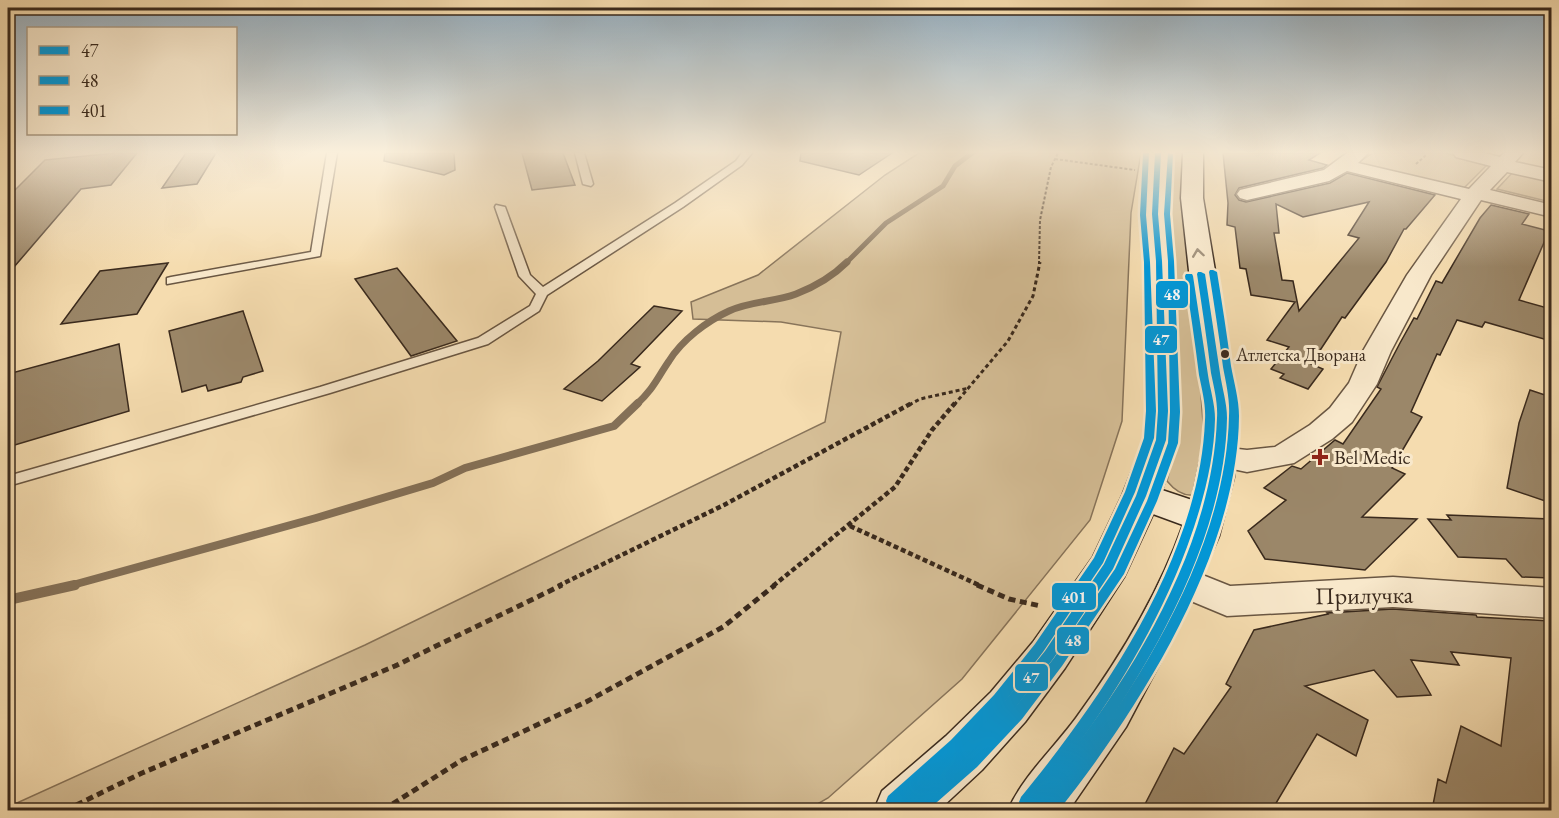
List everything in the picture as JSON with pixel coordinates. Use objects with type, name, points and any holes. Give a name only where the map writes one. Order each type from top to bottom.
[{"type":"main road","points":[[901,810],[964,753],[1008,707],[1049,655],[1108,566],[1128,528],[1161,440],[1163,373],[1153,191]]},
{"type":"main road","points":[[1035,810],[1086,748],[1138,663],[1195,548],[1216,485],[1222,437],[1221,398],[1196,238],[1192,191]]},
{"type":"main road","points":[[1141,496],[1204,518]]},
{"type":"street","points":[[1247,194],[1259,191]]},
{"type":"street","points":[[1462,191],[1551,211]]},
{"type":"street","points":[[1220,457],[1247,461],[1283,456],[1321,432],[1341,415],[1363,384],[1377,351],[1419,275],[1478,191]]},
{"type":"street","name":"Прилучка","points":[[1180,581],[1227,601],[1393,592],[1551,603]]},
{"type":"lane","points":[[171,281],[316,254],[326,191]]},
{"type":"lane","points":[[8,481],[325,390],[483,341],[534,308],[542,293],[699,191]]},
{"type":"lane","points":[[500,207],[525,276],[542,293]]},
{"type":"path","points":[[383,810],[462,760],[586,702],[723,627],[850,526],[895,487],[932,430],[1008,341],[1033,296],[1041,255],[1040,220],[1048,191]]},
{"type":"path","points":[[66,810],[142,773],[395,666],[724,505],[920,399],[969,388]]},
{"type":"path","points":[[850,526],[1009,599],[1041,606]]},
{"type":"shaded area","points":[[864,191],[1135,191],[1131,213],[1122,421],[1090,520],[962,679],[828,798],[807,810],[8,810],[8,807],[365,645],[825,422],[841,332],[781,322],[693,319],[691,302],[758,275]]},
{"type":"shaded area","points":[[1164,191],[1183,191],[1206,462],[1196,495],[1180,492],[1167,481],[1174,444],[1176,409]]},
{"type":"shaded area","points":[[1506,191],[1551,191],[1550,202]]},
{"type":"building","points":[[14,191],[79,191],[8,274],[8,197]]},
{"type":"building","points":[[1227,191],[1237,191],[1235,195],[1239,200],[1246,202],[1294,191],[1420,191],[1435,195],[1404,229],[1386,262],[1345,318],[1342,317],[1311,364],[1323,369],[1308,389],[1280,378],[1284,374],[1271,369],[1289,347],[1267,340],[1295,302],[1251,295],[1246,269],[1240,268],[1235,227],[1227,225]],"holes":[[[1369,202],[1348,235],[1359,238],[1299,311],[1293,281],[1282,280],[1274,233],[1279,233],[1276,204],[1303,217]]]},
{"type":"building","points":[[1491,205],[1529,214],[1522,224],[1549,231],[1519,300],[1551,309],[1551,341],[1485,322],[1482,327],[1457,320],[1440,355],[1437,354],[1411,412],[1422,417],[1392,468],[1405,474],[1362,517],[1417,519],[1365,570],[1265,559],[1248,531],[1286,500],[1264,488],[1292,466],[1301,469],[1335,440],[1343,444],[1381,389],[1377,387],[1414,318],[1417,319],[1436,281],[1442,283],[1480,218]]},
{"type":"building","points":[[168,263],[137,314],[61,324],[100,271]]},
{"type":"building","points":[[397,268],[457,341],[411,356],[355,279]]},
{"type":"building","points":[[654,306],[682,311],[631,364],[640,367],[602,401],[564,389],[598,361]]},
{"type":"building","points":[[243,311],[263,371],[243,377],[241,382],[208,391],[206,385],[182,392],[169,331]]},
{"type":"building","points":[[119,344],[129,411],[8,447],[8,374]]},
{"type":"building","points":[[1530,390],[1551,397],[1551,503],[1507,488],[1519,423]]},
{"type":"building","points":[[1447,515],[1551,519],[1551,578],[1522,577],[1506,559],[1458,557],[1428,519],[1451,520]]},
{"type":"building","points":[[1393,609],[1551,621],[1551,810],[1432,810],[1438,779],[1446,783],[1461,726],[1501,746],[1511,658],[1451,652],[1459,665],[1411,660],[1431,695],[1397,697],[1374,670],[1305,686],[1368,720],[1356,756],[1317,734],[1272,810],[1142,810],[1174,748],[1184,754],[1231,687],[1226,684],[1254,630],[1327,613]]},
{"type":"waterway","points":[[847,262],[886,223],[935,191]]},
{"type":"waterway","points":[[637,404],[651,389],[674,353],[704,326],[737,308],[788,297],[803,291],[830,276],[847,262]]},
{"type":"waterway","points":[[69,586],[316,518],[433,483],[465,468],[614,426],[637,404]]},
{"type":"waterway","points":[[8,600],[75,585]]},
{"type":"transit line","name":"401","points":[[893,801],[956,744],[999,699],[1039,648],[1099,560],[1130,492],[1149,438],[1151,411],[1147,262],[1143,215],[1144,191]]},
{"type":"transit line","name":"47","points":[[901,810],[964,753],[1008,707],[1049,655],[1109,566],[1141,496],[1161,440],[1163,411],[1159,261],[1155,214],[1156,191]]},
{"type":"transit line","name":"48","points":[[918,810],[972,762],[1017,715],[1058,662],[1120,571],[1152,501],[1173,443],[1175,412],[1171,261],[1167,214],[1168,191]]},
{"type":"transit line","name":"48","points":[[1050,810],[1081,772],[1144,678],[1173,626],[1198,571],[1218,518],[1230,465],[1234,417],[1213,272]]},
{"type":"transit line","name":"47","points":[[1035,810],[1099,727],[1130,678],[1185,573],[1205,520],[1218,467],[1222,418],[1201,274]]},
{"type":"transit line","name":"401","points":[[1026,802],[1057,764],[1119,673],[1172,571],[1192,519],[1205,468],[1210,420],[1189,276]]},
{"type":"place","name":"Атлетска Дворана","points":[[1225,354]]},
{"type":"place","name":"Bel Medic","points":[[1320,457]]}]
